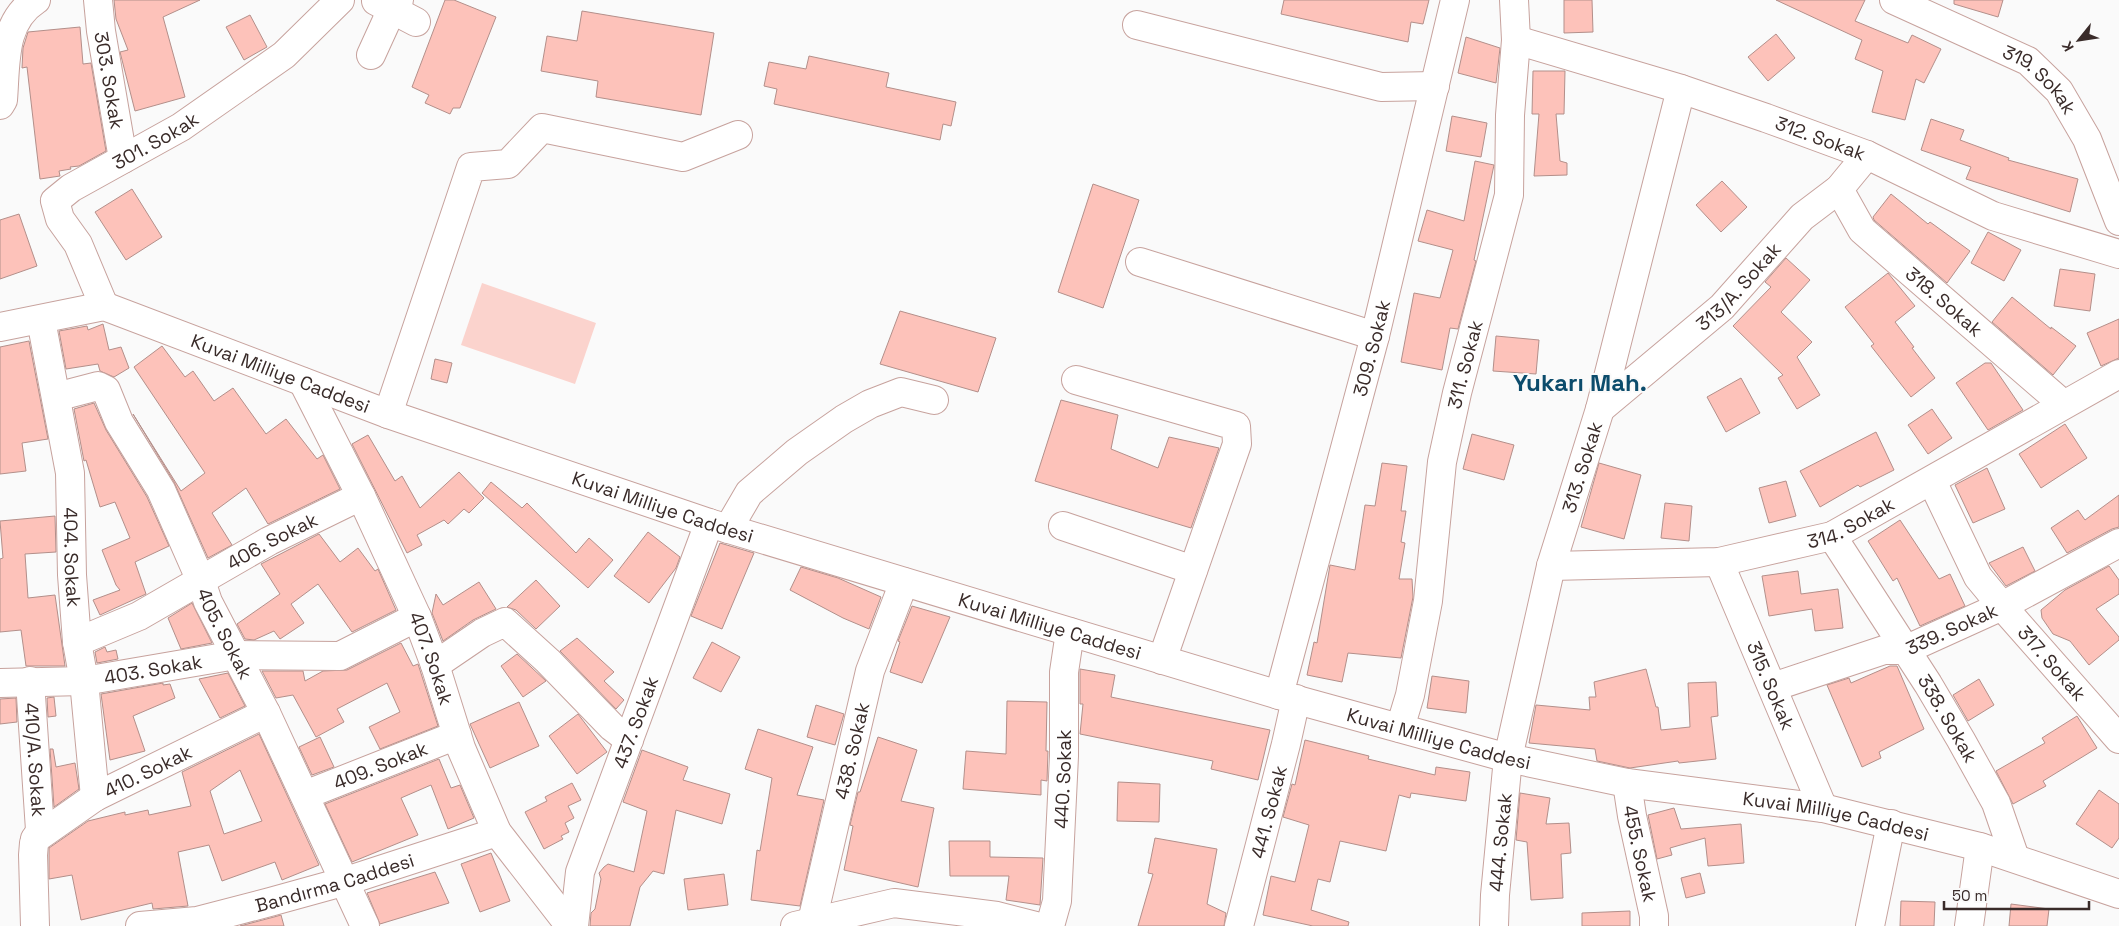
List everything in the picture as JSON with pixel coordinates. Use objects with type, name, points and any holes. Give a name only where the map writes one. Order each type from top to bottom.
[{"type":"street","points":[[0,105],[3,100],[7,48],[13,24],[25,7],[36,0]]},
{"type":"street","name":"303. Sokak","points":[[98,0],[101,31],[123,159]]},
{"type":"street","name":"301. Sokak","points":[[104,306],[78,244],[60,219],[55,201],[71,188],[182,127],[284,54],[340,0]]},
{"type":"street","name":"309. Sokak","points":[[1288,697],[1455,0]]},
{"type":"street","name":"311. Sokak","points":[[1400,728],[1410,695],[1428,601],[1442,462],[1457,393],[1509,195],[1510,114],[1516,40],[1514,0]]},
{"type":"street","name":"319. Sokak","points":[[1894,0],[2028,61],[2059,91],[2087,139],[2119,221]]},
{"type":"street","points":[[371,55],[388,3],[416,22]]},
{"type":"street","points":[[1137,25],[1381,87],[1435,86]]},
{"type":"street","name":"312. Sokak","points":[[1516,40],[1681,88],[1867,155],[1992,216],[2119,254]]},
{"type":"street","name":"313. Sokak","points":[[1508,758],[1551,566],[1600,409],[1681,88]]},
{"type":"street","points":[[388,414],[472,167],[508,164],[542,128],[684,158],[738,135]]},
{"type":"street","name":"313/A. Sokak","points":[[1600,409],[1722,307],[1802,217],[1839,189],[1867,155]]},
{"type":"street","name":"318. Sokak","points":[[1839,189],[1862,230],[2064,404]]},
{"type":"street","points":[[1140,262],[1375,336]]},
{"type":"street","points":[[0,327],[104,306]]},
{"type":"street","name":"Kuvai Milliye Caddesi","points":[[104,306],[388,414],[718,526],[1288,697],[1508,758],[1627,783],[1823,808],[1891,824],[1980,847],[2119,894]]},
{"type":"street","name":"404. Sokak","points":[[41,320],[70,473],[72,575],[77,642],[84,681],[95,797]]},
{"type":"street","name":"314. Sokak","points":[[1551,566],[1719,562],[1832,536],[2119,374]]},
{"type":"street","points":[[1076,380],[1236,426],[1237,444],[1162,660]]},
{"type":"street","name":"407. Sokak","points":[[303,382],[361,496],[417,617],[435,664],[457,735],[497,832],[572,926]]},
{"type":"street","name":"405. Sokak","points":[[56,397],[98,386],[106,390],[119,422],[162,490],[201,581],[208,602],[266,713],[365,926]]},
{"type":"street","name":"437. Sokak","points":[[572,926],[580,872],[629,740],[718,526],[749,493],[797,452],[844,419],[870,404],[901,392],[934,400]]},
{"type":"street","name":"317. Sokak","points":[[1932,481],[1978,576],[2119,739]]},
{"type":"street","name":"406. Sokak","points":[[77,642],[139,616],[269,541],[361,496]]},
{"type":"street","points":[[1062,526],[1193,570]]},
{"type":"street","name":"338. Sokak","points":[[1832,536],[1961,740],[1996,803],[2015,858]]},
{"type":"street","name":"339. Sokak","points":[[1772,687],[1884,650],[1905,650],[2002,606],[2119,543]]},
{"type":"street","name":"315. Sokak","points":[[1719,562],[1823,808]]},
{"type":"street","name":"438. Sokak","points":[[805,925],[870,671],[904,582]]},
{"type":"street","name":"403. Sokak","points":[[0,683],[84,681],[236,655],[340,656],[417,617]]},
{"type":"street","points":[[435,664],[482,633],[505,622],[548,661],[612,727],[629,740]]},
{"type":"street","name":"440. Sokak","points":[[1050,926],[1057,901],[1064,756],[1064,672],[1070,632]]},
{"type":"street","name":"410/A. Sokak","points":[[30,681],[40,830],[33,855],[35,926]]},
{"type":"street","name":"441. Sokak","points":[[1239,926],[1286,744],[1288,697]]},
{"type":"street","name":"410. Sokak","points":[[36,840],[95,797],[266,713]]},
{"type":"street","name":"409. Sokak","points":[[305,795],[457,735]]},
{"type":"street","name":"444. Sokak","points":[[1494,926],[1495,895],[1508,758]]},
{"type":"street","name":"455. Sokak","points":[[1627,783],[1632,816],[1654,916],[1654,926]]},
{"type":"street","points":[[1870,926],[1891,824]]},
{"type":"street","name":"Bandırma Caddesi","points":[[140,926],[197,921],[346,882],[497,832]]},
{"type":"street","points":[[1969,926],[1980,847]]},
{"type":"street","points":[[805,925],[894,903],[997,916],[1036,926]]},
{"type":"shaded area","points":[[482,283],[596,323],[575,384],[461,345]]},
{"type":"building","points":[[114,0],[200,0],[163,17],[185,97],[135,111],[120,52],[128,50],[116,19]]},
{"type":"building","points":[[445,0],[454,0],[496,17],[460,108],[453,108],[450,114],[425,103],[429,95],[412,87]]},
{"type":"building","points":[[1284,0],[1429,0],[1423,24],[1411,22],[1408,42],[1281,14]]},
{"type":"building","points":[[1564,0],[1592,0],[1593,32],[1564,33]]},
{"type":"building","points":[[1776,0],[1865,0],[1855,21],[1908,43],[1912,35],[1941,49],[1924,83],[1916,79],[1905,120],[1872,112],[1883,71],[1855,59],[1862,40]]},
{"type":"building","points":[[1954,0],[2003,0],[1998,17],[1954,4]]},
{"type":"building","points":[[582,11],[714,33],[701,115],[596,97],[598,81],[541,71],[547,36],[577,41]]},
{"type":"building","points":[[250,15],[267,47],[244,60],[226,27]]},
{"type":"building","points":[[80,27],[83,64],[91,63],[106,151],[79,166],[59,171],[60,176],[40,179],[27,67],[22,68],[23,48],[28,32]]},
{"type":"building","points":[[1776,34],[1795,58],[1768,81],[1748,57]]},
{"type":"building","points":[[1466,37],[1500,48],[1496,83],[1458,73]]},
{"type":"building","points":[[809,56],[889,73],[886,87],[956,102],[951,126],[943,124],[940,140],[774,104],[777,89],[764,86],[769,62],[806,69]]},
{"type":"building","points":[[1533,71],[1565,71],[1564,114],[1556,114],[1560,161],[1567,163],[1567,175],[1534,176],[1539,114],[1532,114]]},
{"type":"building","points":[[1452,116],[1487,123],[1481,157],[1446,151]]},
{"type":"building","points":[[1931,119],[1964,130],[1960,140],[2009,158],[2008,160],[2078,179],[2070,212],[1966,179],[1971,167],[1921,150]]},
{"type":"building","points":[[1475,161],[1494,165],[1474,260],[1476,261],[1458,329],[1450,328],[1442,370],[1401,362],[1414,293],[1440,298],[1453,250],[1418,241],[1427,210],[1464,221]]},
{"type":"building","points":[[1722,181],[1747,207],[1721,232],[1696,205]]},
{"type":"building","points":[[1093,184],[1139,200],[1103,308],[1058,292]]},
{"type":"building","points":[[132,189],[162,237],[126,260],[95,212]]},
{"type":"building","points":[[1891,194],[1928,224],[1930,222],[1970,251],[1947,283],[1874,220],[1873,217]]},
{"type":"building","points":[[19,214],[37,266],[0,279],[0,220]]},
{"type":"building","points":[[1988,232],[2021,250],[2004,281],[1971,263]]},
{"type":"building","points":[[1786,258],[1810,280],[1781,312],[1812,342],[1797,357],[1820,395],[1797,409],[1778,378],[1783,375],[1733,326],[1771,287],[1765,282]]},
{"type":"building","points":[[2060,269],[2095,274],[2090,311],[2054,306]]},
{"type":"building","points":[[1888,273],[1915,306],[1895,322],[1935,378],[1911,397],[1871,346],[1874,344],[1845,307]]},
{"type":"building","points":[[2012,297],[2051,329],[2051,327],[2076,346],[2053,375],[1992,322]]},
{"type":"building","points":[[900,311],[996,338],[978,392],[880,364]]},
{"type":"building","points":[[2119,319],[2119,358],[2101,366],[2087,333]]},
{"type":"building","points":[[103,324],[109,350],[121,347],[129,368],[114,377],[100,371],[98,364],[66,369],[59,331],[87,326],[88,330]]},
{"type":"building","points":[[1496,336],[1539,340],[1536,374],[1493,371]]},
{"type":"building","points":[[29,341],[48,439],[22,443],[26,471],[0,474],[0,347]]},
{"type":"building","points":[[162,346],[185,377],[193,371],[214,401],[233,388],[266,434],[286,419],[317,459],[323,455],[340,489],[268,524],[246,488],[212,513],[232,545],[208,558],[174,482],[133,414],[181,491],[205,473],[134,367]]},
{"type":"building","points":[[435,359],[452,363],[447,383],[431,379]]},
{"type":"building","points":[[1985,363],[1991,363],[2023,410],[1988,430],[1956,383]]},
{"type":"building","points":[[1741,378],[1760,413],[1726,432],[1707,397]]},
{"type":"building","points":[[1061,400],[1118,415],[1111,449],[1158,468],[1169,437],[1219,448],[1191,528],[1035,481]]},
{"type":"building","points":[[94,403],[106,430],[147,497],[169,546],[135,562],[146,594],[100,615],[93,600],[120,590],[116,585],[102,550],[130,538],[115,502],[100,507],[86,460],[84,461],[74,409]]},
{"type":"building","points":[[1932,409],[1952,438],[1928,454],[1908,425]]},
{"type":"building","points":[[2065,424],[2087,458],[2041,488],[2019,454]]},
{"type":"building","points":[[1876,432],[1894,470],[1860,487],[1858,485],[1820,507],[1800,471]]},
{"type":"building","points":[[1472,434],[1514,445],[1504,480],[1463,469]]},
{"type":"building","points":[[368,435],[395,481],[402,476],[420,508],[459,472],[484,498],[469,513],[464,509],[448,524],[444,520],[417,535],[422,545],[407,553],[352,444]]},
{"type":"building","points":[[1382,463],[1407,466],[1401,511],[1406,511],[1401,542],[1405,543],[1399,579],[1412,579],[1413,597],[1401,658],[1348,653],[1342,682],[1307,675],[1314,642],[1317,643],[1330,565],[1355,570],[1365,505],[1375,506]]},
{"type":"building","points":[[1599,463],[1641,475],[1624,539],[1581,527]]},
{"type":"building","points":[[1987,468],[2005,509],[1973,523],[1955,485]]},
{"type":"building","points":[[1786,481],[1796,516],[1769,523],[1759,488]]},
{"type":"building","points":[[491,482],[522,508],[527,503],[576,553],[589,538],[613,560],[588,588],[482,493]]},
{"type":"building","points":[[2119,495],[2119,527],[2067,553],[2051,528],[2078,510],[2085,520]]},
{"type":"building","points":[[1665,503],[1692,506],[1689,541],[1661,538]]},
{"type":"building","points":[[55,516],[56,552],[25,554],[28,598],[55,595],[65,666],[26,666],[21,630],[0,632],[0,559],[3,558],[0,521]]},
{"type":"building","points":[[1900,520],[1939,579],[1950,574],[1965,606],[1920,626],[1897,578],[1893,581],[1868,541]]},
{"type":"building","points":[[648,532],[680,557],[676,568],[649,603],[614,576]]},
{"type":"building","points":[[319,534],[340,562],[358,548],[375,571],[378,569],[396,610],[352,632],[318,584],[291,604],[304,623],[280,639],[274,631],[254,640],[245,639],[237,624],[280,594],[261,564]]},
{"type":"building","points":[[720,543],[754,553],[722,629],[691,616]]},
{"type":"building","points":[[2023,547],[2035,571],[2006,586],[1989,563]]},
{"type":"building","points":[[2109,566],[2119,580],[2119,594],[2096,609],[2119,637],[2119,640],[2089,665],[2070,641],[2053,634],[2042,618],[2041,610],[2065,590]]},
{"type":"building","points":[[801,567],[838,578],[881,597],[869,629],[843,618],[790,590]]},
{"type":"building","points":[[1798,571],[1801,594],[1838,589],[1843,628],[1815,631],[1812,609],[1769,616],[1762,576]]},
{"type":"building","points":[[536,580],[560,606],[536,629],[516,610],[507,607]]},
{"type":"building","points":[[479,582],[496,609],[473,620],[443,641],[432,613],[436,594],[443,605]]},
{"type":"building","points":[[192,603],[212,643],[181,649],[168,618]]},
{"type":"building","points":[[912,606],[950,617],[922,683],[890,672],[900,642],[898,641]]},
{"type":"building","points":[[577,638],[614,672],[604,681],[624,700],[616,709],[560,651]]},
{"type":"building","points":[[712,642],[740,657],[721,692],[693,678]]},
{"type":"building","points":[[401,643],[413,666],[418,664],[438,726],[380,749],[369,727],[400,712],[387,683],[337,709],[344,722],[316,737],[293,695],[276,698],[262,671],[303,671],[305,681],[323,671],[347,670]]},
{"type":"building","points":[[105,647],[107,652],[116,650],[118,659],[97,663],[95,652]]},
{"type":"building","points":[[517,654],[546,681],[523,697],[501,666]]},
{"type":"building","points":[[1890,666],[1897,666],[1924,729],[1879,752],[1881,758],[1862,767],[1827,685],[1849,678],[1851,683]]},
{"type":"building","points":[[1080,669],[1115,675],[1111,697],[1270,730],[1258,780],[1211,769],[1213,761],[1080,734],[1083,704],[1080,704]]},
{"type":"building","points":[[1646,669],[1656,707],[1658,707],[1661,730],[1690,727],[1688,683],[1716,682],[1718,716],[1711,717],[1716,759],[1679,763],[1678,761],[1630,768],[1597,761],[1595,749],[1529,743],[1536,705],[1590,710],[1589,697],[1596,697],[1594,682]]},
{"type":"building","points":[[228,673],[245,706],[220,718],[199,679]]},
{"type":"building","points":[[1432,676],[1469,681],[1466,713],[1427,708]]},
{"type":"building","points":[[1979,679],[1994,705],[1968,721],[1953,695]]},
{"type":"building","points":[[163,683],[163,685],[170,684],[175,698],[133,716],[145,751],[110,760],[101,694]]},
{"type":"building","points":[[54,697],[56,716],[48,717],[47,698]]},
{"type":"building","points":[[16,698],[17,722],[0,724],[0,699]]},
{"type":"building","points":[[1007,701],[1047,702],[1047,781],[1041,780],[1041,795],[963,789],[966,751],[1006,754]]},
{"type":"building","points":[[519,702],[539,746],[490,768],[470,724]]},
{"type":"building","points":[[816,705],[844,714],[835,745],[807,737]]},
{"type":"building","points":[[578,714],[607,752],[577,774],[549,736]]},
{"type":"building","points":[[2077,716],[2097,748],[2043,781],[2046,786],[2013,804],[1996,771],[2045,743],[2042,738]]},
{"type":"building","points":[[758,729],[813,747],[797,795],[824,800],[800,906],[751,900],[757,850],[760,851],[772,778],[745,769]]},
{"type":"building","points":[[259,734],[319,865],[282,880],[275,862],[222,881],[209,845],[178,852],[188,906],[153,909],[152,903],[81,920],[72,875],[49,879],[49,848],[88,821],[125,812],[125,815],[148,810],[149,815],[191,806],[182,772]],"holes":[[[240,770],[262,821],[224,834],[210,791]]]},
{"type":"building","points":[[320,737],[334,767],[312,775],[299,747]]},
{"type":"building","points":[[878,737],[917,750],[901,801],[934,808],[918,887],[844,870],[853,826],[850,825],[858,792],[860,792]]},
{"type":"building","points":[[1305,740],[1369,756],[1368,759],[1435,775],[1436,767],[1470,772],[1466,801],[1411,793],[1410,798],[1399,795],[1386,851],[1340,841],[1330,882],[1318,879],[1311,910],[1349,922],[1348,926],[1313,926],[1263,915],[1271,876],[1295,882],[1309,825],[1283,817],[1292,784],[1295,785]]},
{"type":"building","points":[[50,749],[53,749],[56,767],[75,763],[79,789],[54,807]]},
{"type":"building","points":[[642,750],[688,767],[683,780],[730,794],[722,824],[676,810],[664,874],[653,871],[640,887],[630,926],[590,926],[591,913],[595,909],[601,879],[599,873],[608,864],[634,872],[647,811],[623,802]]},
{"type":"building","points":[[439,759],[451,788],[460,785],[474,818],[448,829],[431,785],[401,798],[418,835],[352,862],[325,804]]},
{"type":"building","points":[[1118,782],[1160,784],[1159,822],[1117,821]]},
{"type":"building","points":[[572,783],[581,800],[568,806],[574,818],[565,823],[569,832],[561,836],[563,839],[544,849],[525,812],[547,801],[545,797]]},
{"type":"building","points":[[2099,790],[2119,804],[2119,838],[2112,848],[2076,824]]},
{"type":"building","points":[[1520,793],[1550,798],[1546,824],[1569,823],[1571,853],[1561,854],[1563,898],[1531,900],[1527,842],[1516,840]]},
{"type":"building","points":[[1674,808],[1681,829],[1741,824],[1744,863],[1708,866],[1705,838],[1670,848],[1672,855],[1657,859],[1648,815]]},
{"type":"building","points":[[1155,838],[1217,849],[1207,904],[1226,913],[1224,926],[1138,926],[1153,874],[1148,873]]},
{"type":"building","points":[[949,841],[990,841],[990,857],[1043,858],[1040,905],[1006,900],[1009,876],[950,876]]},
{"type":"building","points":[[491,853],[510,901],[480,912],[461,864]]},
{"type":"building","points":[[435,872],[449,903],[380,924],[367,893]]},
{"type":"building","points":[[1700,873],[1705,893],[1686,898],[1681,878]]},
{"type":"building","points":[[724,874],[728,905],[688,910],[684,879]]},
{"type":"building","points":[[1901,901],[1935,902],[1934,926],[1900,926]]},
{"type":"building","points":[[2011,904],[2049,909],[2047,926],[2009,926]]},
{"type":"building","points":[[1630,911],[1630,926],[1582,926],[1582,913]]},
{"type":"building","points":[[281,915],[284,926],[240,926],[274,917]]},
{"type":"district","name":"Yukarı Mah.","points":[[1580,382]]}]
